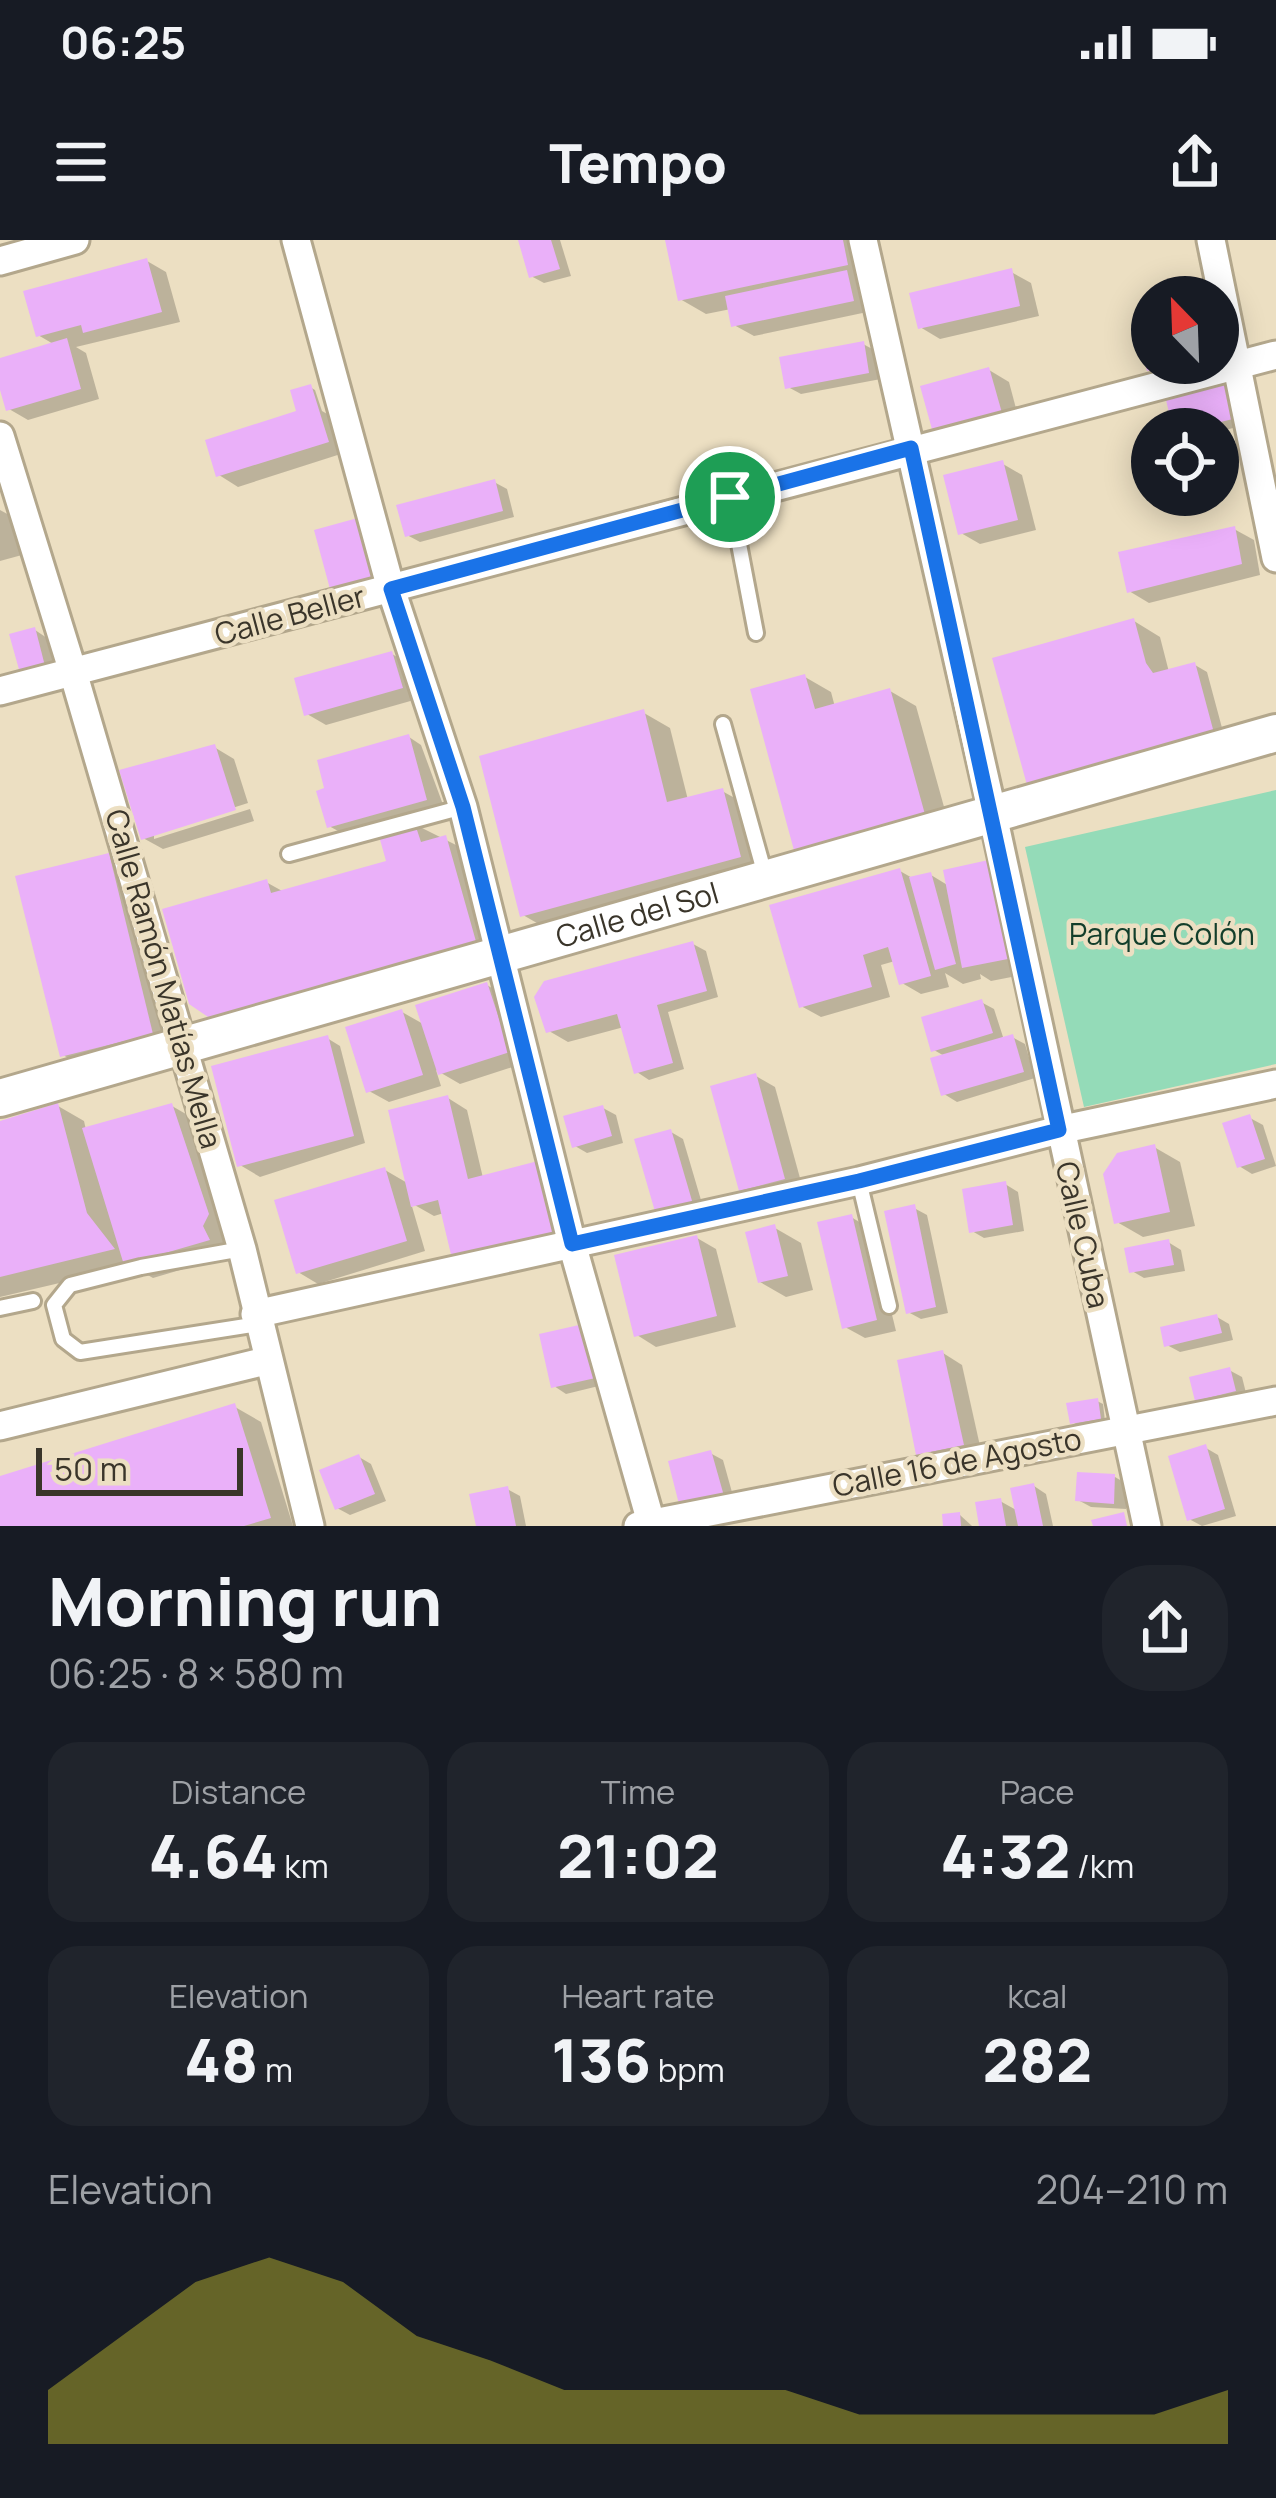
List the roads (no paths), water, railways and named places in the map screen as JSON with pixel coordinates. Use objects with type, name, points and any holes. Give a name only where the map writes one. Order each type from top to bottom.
[{"type":"main road","name":"Calle del Sol","points":[[0,1098],[1276,733]]},
{"type":"street","points":[[0,261],[75,240]]},
{"type":"street","points":[[296,240],[391,589],[463,807],[647,1525]]},
{"type":"street","name":"Calle Cuba","points":[[863,240],[1147,1526]]},
{"type":"street","points":[[1211,240],[1219,276]]},
{"type":"street","name":"Calle Beller","points":[[1239,365],[1276,356]]},
{"type":"street","points":[[1239,370],[1276,559]]},
{"type":"street","name":"Calle Beller","points":[[0,691],[1163,384]]},
{"type":"street","name":"Calle Ramón Matías Mella","points":[[0,436],[242,1250],[310,1526]]},
{"type":"street","points":[[256,1319],[859,1181],[1059,1130],[1276,1084]]},
{"type":"street","points":[[0,1426],[266,1361]]},
{"type":"street","name":"Calle 16 de Agosto","points":[[647,1525],[1276,1401]]},
{"type":"lane","points":[[730,497],[756,633]]},
{"type":"lane","points":[[723,724],[766,880]]},
{"type":"lane","points":[[290,854],[463,807]]},
{"type":"lane","points":[[859,1181],[889,1306]]},
{"type":"lane","points":[[242,1250],[70,1286],[54,1305],[63,1340],[80,1352],[256,1319]]},
{"type":"lane","points":[[0,1308],[33,1301]]},
{"type":"park label","name":"Parque Colón","points":[[1162,935]]}]
